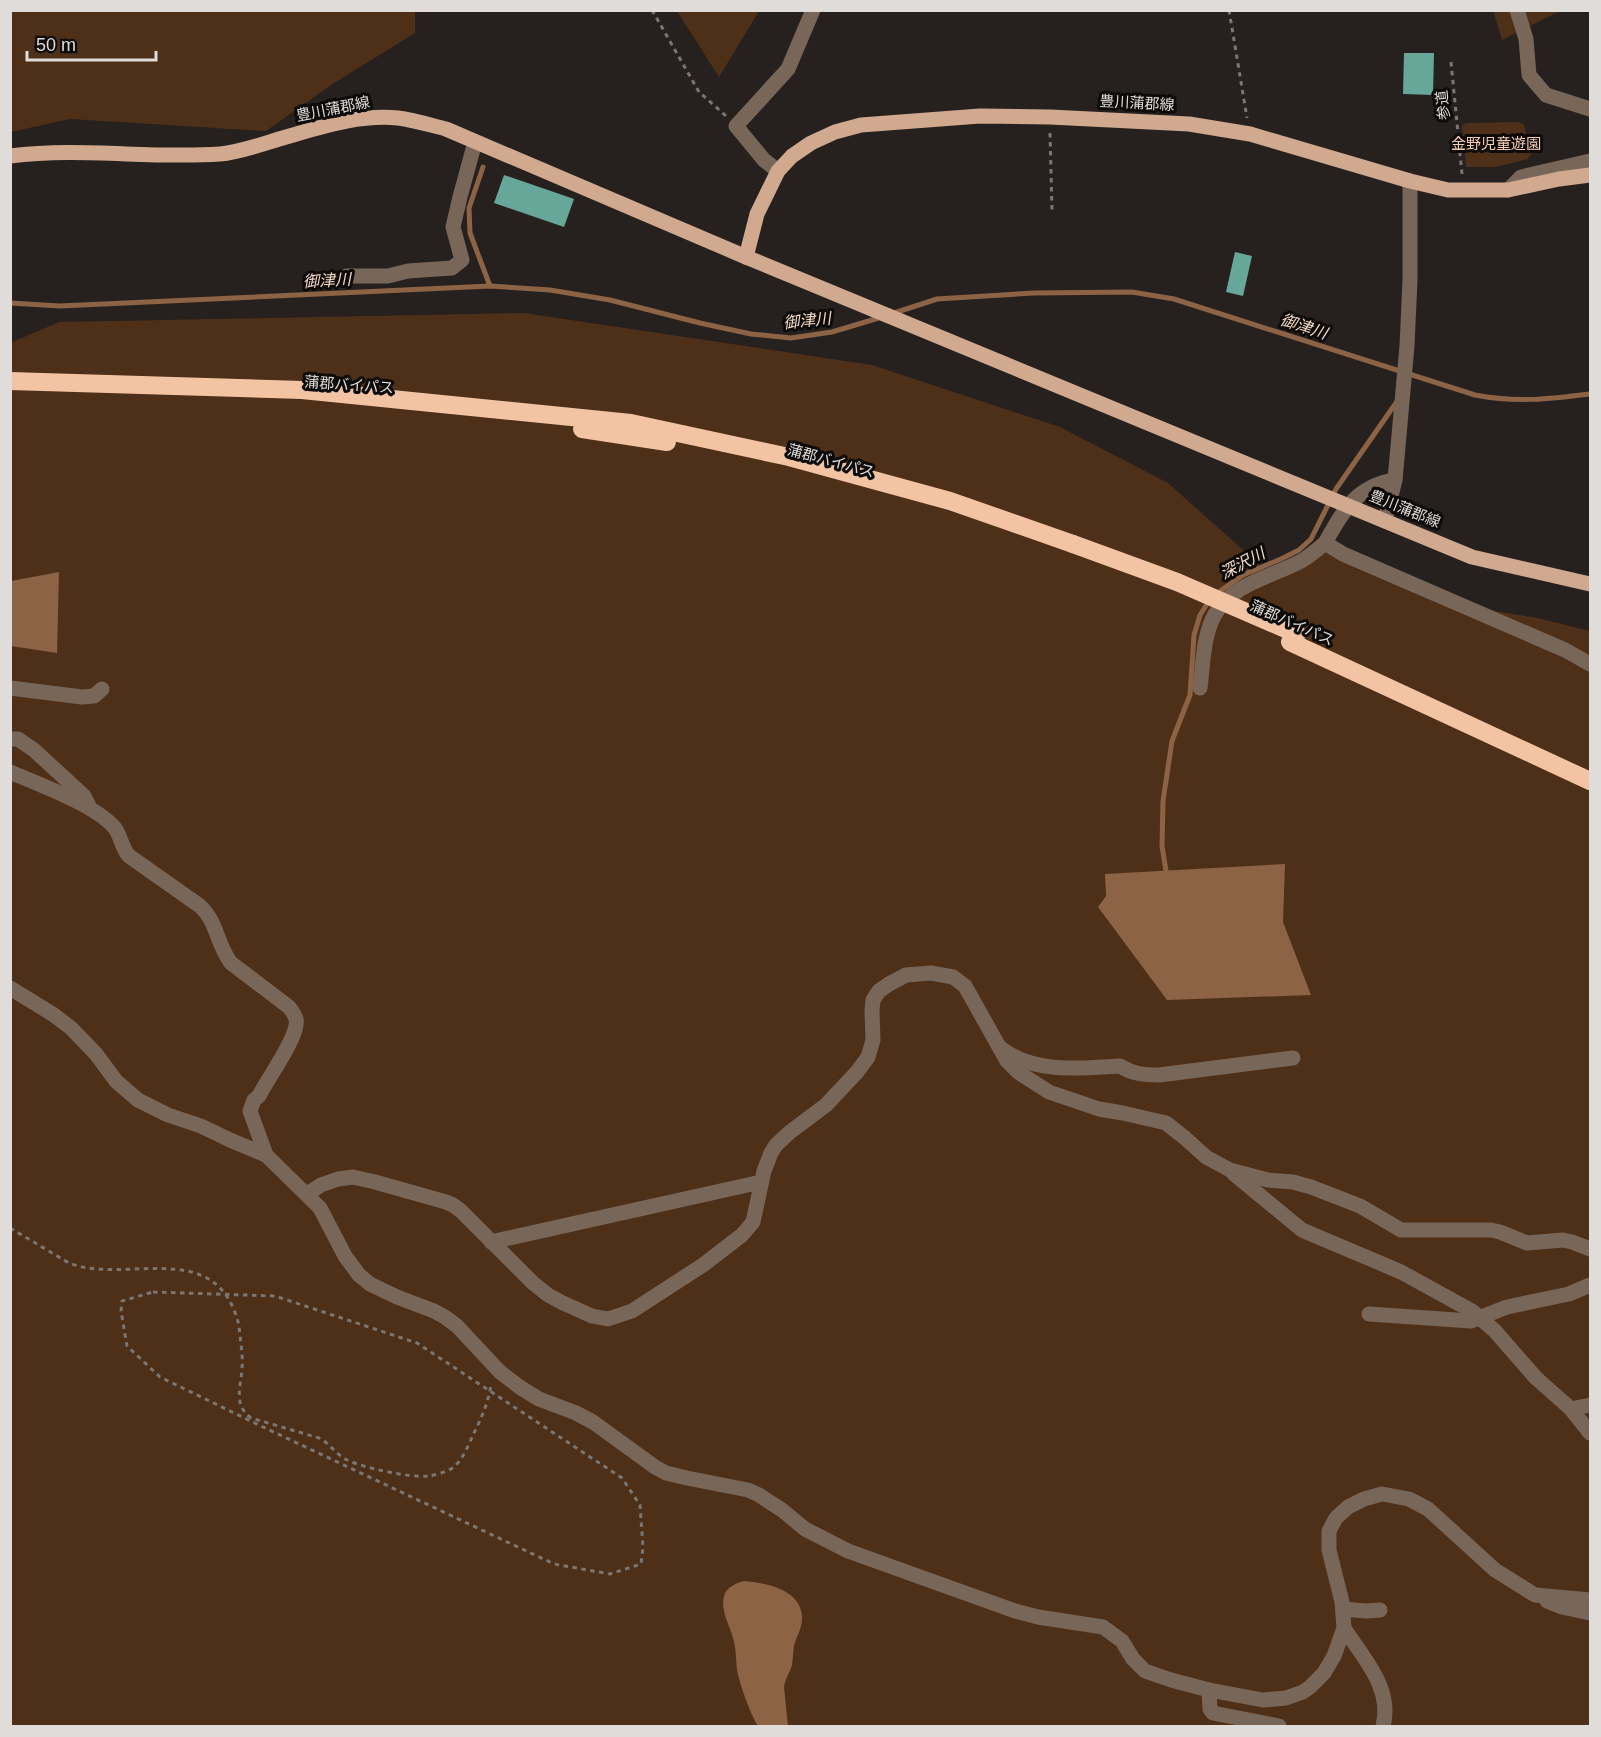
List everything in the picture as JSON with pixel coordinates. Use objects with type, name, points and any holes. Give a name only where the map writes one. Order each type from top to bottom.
[{"type":"highway","name":"蒲郡バイパス","points":[[10,381],[302,390],[631,423],[801,460],[950,501],[1072,548],[1294,638],[1590,769]]},
{"type":"highway","name":"蒲郡バイパス","points":[[10,389],[225,395],[385,405],[517,419],[680,444],[774,464],[1072,548]]},
{"type":"highway","name":"蒲郡バイパス","points":[[1294,638],[1590,781]]},
{"type":"main road","name":"豊川蒲郡線","points":[[746,257],[757,214],[778,171],[792,156],[811,143],[835,132],[861,125],[980,116],[1189,124],[1250,134],[1410,182],[1448,190],[1508,190],[1559,179],[1590,176]]},
{"type":"main road","name":"豊川蒲郡線","points":[[10,156],[76,151],[176,156],[223,154],[320,127],[371,118],[418,121],[446,129],[746,257],[1472,557],[1590,584]]},
{"type":"street","points":[[778,171],[764,160],[736,126],[788,69],[813,10]]},
{"type":"street","points":[[1517,10],[1526,39],[1529,75],[1546,95],[1590,108]]},
{"type":"street","points":[[346,276],[388,276],[408,271],[452,268],[462,260],[453,227],[476,142]]},
{"type":"street","points":[[1508,190],[1521,177],[1590,161]]},
{"type":"street","points":[[1386,516],[1395,480],[1407,346],[1410,182]]},
{"type":"street","points":[[1200,688],[1205,642],[1214,616],[1222,604],[1245,586],[1303,560],[1325,543],[1341,514],[1351,502],[1380,483],[1395,480]]},
{"type":"street","points":[[1325,543],[1343,554],[1565,650],[1590,664]]},
{"type":"street","points":[[10,688],[82,697],[94,696],[102,689]]},
{"type":"street","points":[[10,739],[18,739],[34,750],[84,796],[92,811]]},
{"type":"street","points":[[10,772],[68,798],[104,819],[116,830],[129,856],[207,913],[225,956],[231,963],[289,1007],[297,1020],[293,1036],[259,1096],[254,1100],[250,1111],[266,1155]]},
{"type":"street","points":[[307,1194],[321,1185],[345,1177],[368,1180],[453,1205],[548,1295],[592,1316],[608,1319],[632,1311],[703,1265],[742,1235],[753,1222],[761,1182],[776,1145],[826,1105],[868,1057],[873,1040],[873,1000],[879,991],[906,975],[941,974],[953,977],[965,986],[997,1045],[1018,1072],[1039,1087],[1099,1109],[1166,1123],[1206,1157],[1230,1170],[1302,1230],[1401,1272],[1450,1297],[1472,1311],[1495,1331],[1536,1378],[1571,1409],[1590,1433]]},
{"type":"street","points":[[10,988],[71,1028],[96,1054],[116,1081],[138,1100],[168,1115],[201,1126],[266,1155],[320,1208],[345,1256],[359,1275],[370,1284],[445,1317],[457,1326],[500,1372],[539,1399],[593,1422],[666,1473],[710,1484],[748,1490],[759,1495],[806,1529],[848,1551],[1015,1611],[1103,1627],[1122,1641],[1133,1659],[1145,1671],[1209,1690],[1248,1698],[1275,1700],[1303,1692],[1324,1673],[1334,1656],[1344,1628],[1343,1609],[1329,1550],[1329,1531],[1336,1518],[1348,1507],[1364,1498],[1382,1494],[1409,1499],[1428,1509],[1496,1570],[1535,1595],[1562,1607],[1590,1613]]},
{"type":"street","points":[[997,1045],[1009,1054],[1033,1063],[1057,1067],[1120,1066],[1142,1075],[1293,1058]]},
{"type":"street","points":[[1230,1170],[1268,1180],[1293,1182],[1311,1187],[1360,1206],[1401,1230],[1491,1230],[1527,1243],[1563,1240],[1590,1250]]},
{"type":"street","points":[[491,1242],[761,1182]]},
{"type":"street","points":[[1369,1314],[1471,1321],[1507,1307],[1569,1294],[1590,1285]]},
{"type":"street","points":[[1571,1409],[1590,1405]]},
{"type":"street","points":[[1535,1595],[1590,1600]]},
{"type":"street","points":[[1343,1609],[1380,1610]]},
{"type":"street","points":[[1344,1628],[1369,1664],[1382,1691],[1385,1710],[1383,1726]]},
{"type":"street","points":[[1209,1690],[1210,1709],[1214,1713],[1279,1726]]},
{"type":"path","points":[[652,10],[699,92],[736,126]]},
{"type":"path","points":[[1228,10],[1250,134]]},
{"type":"path","name":"参道","points":[[1451,63],[1463,180]]},
{"type":"path","points":[[1050,117],[1052,211]]},
{"type":"path","points":[[10,1228],[78,1267],[98,1270],[142,1268],[189,1270],[219,1285],[227,1295],[239,1321],[242,1366],[239,1402],[246,1415],[326,1441],[338,1454],[349,1461],[390,1472],[426,1476],[451,1469],[459,1461],[480,1421],[491,1382]]},
{"type":"path","points":[[153,1292],[275,1296],[417,1343],[490,1391],[622,1478],[640,1505],[643,1547],[641,1564],[610,1574],[554,1564],[160,1377],[127,1346],[121,1311],[122,1301],[153,1292]]},
{"type":"green space","points":[[1493,10],[1560,11],[1502,40]]},
{"type":"green space","points":[[10,11],[415,11],[415,33],[331,85],[266,131],[70,119],[11,132]]},
{"type":"green space","points":[[677,11],[759,11],[719,77]]},
{"type":"green space","name":"金野児童遊園","points":[[1519,122],[1524,125],[1531,154],[1528,159],[1495,167],[1466,167],[1462,125]]},
{"type":"green space","points":[[524,313],[872,365],[1060,427],[1168,483],[1271,575],[1336,544],[1475,608],[1538,618],[1590,631],[1590,1726],[11,1726],[10,343],[59,322]]},
{"type":"shaded area","points":[[59,572],[57,653],[11,646],[11,581]]},
{"type":"shaded area","points":[[1285,864],[1283,922],[1311,995],[1167,1000],[1098,907],[1106,896],[1105,874]]},
{"type":"shaded area","points":[[744,1581],[782,1590],[796,1601],[801,1609],[801,1626],[794,1646],[792,1665],[784,1687],[788,1726],[758,1726],[740,1683],[734,1642],[725,1616],[723,1599],[725,1593],[733,1585]]},
{"type":"building","points":[[1404,53],[1434,53],[1433,95],[1403,94]]},
{"type":"building","points":[[504,175],[574,199],[564,227],[494,203]]},
{"type":"building","points":[[1235,252],[1252,256],[1243,296],[1226,292]]},
{"type":"waterway","points":[[483,167],[469,208],[470,233],[490,286]]},
{"type":"waterway","name":"御津川","points":[[10,303],[60,306],[490,286],[550,290],[610,300],[751,334],[791,338],[832,332],[882,317]]},
{"type":"waterway","name":"御津川","points":[[891,314],[937,299],[1034,293],[1132,292],[1174,299],[1475,395],[1519,400],[1590,394]]},
{"type":"waterway","name":"深沢川","points":[[1216,594],[1243,575],[1299,550],[1311,539],[1336,489],[1398,400]]},
{"type":"waterway","name":"深沢川","points":[[1167,877],[1162,846],[1163,801],[1172,741],[1190,695],[1194,635],[1200,615],[1209,601]]}]
